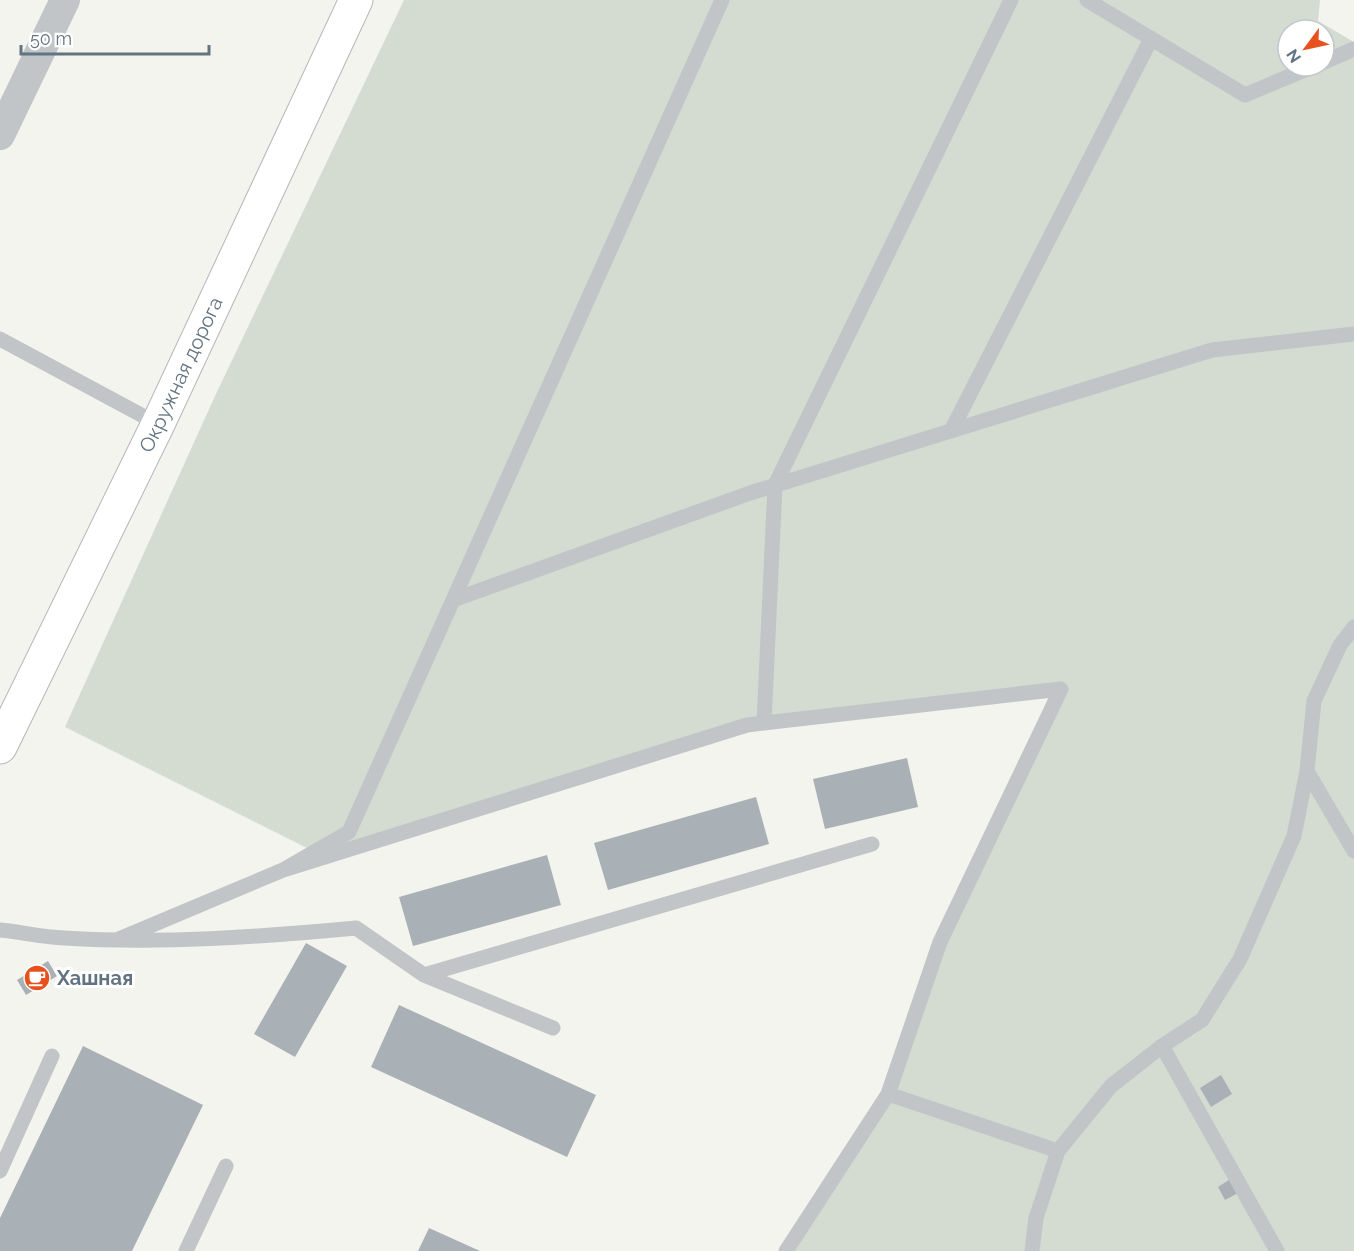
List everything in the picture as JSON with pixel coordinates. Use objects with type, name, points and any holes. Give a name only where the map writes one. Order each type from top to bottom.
[{"type":"highway","name":"Окружная дорога","points":[[0,747],[7,711],[158,424],[356,0]]},
{"type":"street","points":[[0,135],[65,0]]},
{"type":"lane","points":[[283,870],[349,832],[722,0]]},
{"type":"lane","points":[[764,723],[775,486],[1011,0]]},
{"type":"lane","points":[[1087,0],[1245,95],[1285,78]]},
{"type":"lane","points":[[951,431],[1151,39]]},
{"type":"lane","points":[[1336,57],[1354,49]]},
{"type":"lane","points":[[453,600],[775,486],[1212,350],[1354,334]]},
{"type":"lane","points":[[0,339],[158,424]]},
{"type":"lane","points":[[1032,1251],[1036,1218],[1058,1151],[1111,1086],[1162,1046],[1202,1020],[1240,959],[1294,836],[1307,771],[1314,701],[1340,645],[1354,627]]},
{"type":"lane","points":[[119,939],[283,870],[747,725],[1061,689],[940,942],[888,1094],[786,1251]]},
{"type":"lane","points":[[1307,771],[1354,851]]},
{"type":"lane","points":[[424,975],[872,844]]},
{"type":"lane","points":[[0,930],[63,938],[166,940],[294,934],[357,928],[424,975],[554,1028]]},
{"type":"lane","points":[[1162,1046],[1277,1251]]},
{"type":"lane","points":[[0,1171],[52,1056]]},
{"type":"lane","points":[[888,1094],[1058,1151]]},
{"type":"lane","points":[[186,1251],[226,1166]]},
{"type":"shaded area","points":[[404,0],[1320,0],[1318,18],[1276,18],[1276,78],[1336,78],[1336,32],[1354,42],[1354,1251],[786,1251],[888,1094],[940,942],[1060,690],[747,725],[325,857],[65,727],[215,396]]},
{"type":"building","points":[[907,758],[918,807],[825,829],[813,779]]},
{"type":"building","points":[[756,797],[769,844],[608,890],[594,843]]},
{"type":"building","points":[[547,855],[561,905],[413,946],[399,897]]},
{"type":"building","points":[[306,943],[347,966],[295,1057],[254,1034]]},
{"type":"building","name":"Хашная","points":[[48,961],[57,976],[26,995],[17,980]]},
{"type":"building","points":[[399,1005],[596,1095],[567,1157],[371,1067]]},
{"type":"building","points":[[83,1046],[203,1105],[132,1251],[0,1251],[0,1218]]},
{"type":"building","points":[[1221,1075],[1232,1094],[1211,1107],[1200,1088]]},
{"type":"building","points":[[1232,1178],[1240,1192],[1225,1200],[1218,1187]]},
{"type":"building","points":[[429,1228],[480,1251],[418,1251]]},
{"type":"place","name":"Хашная","points":[[37,978]]}]
